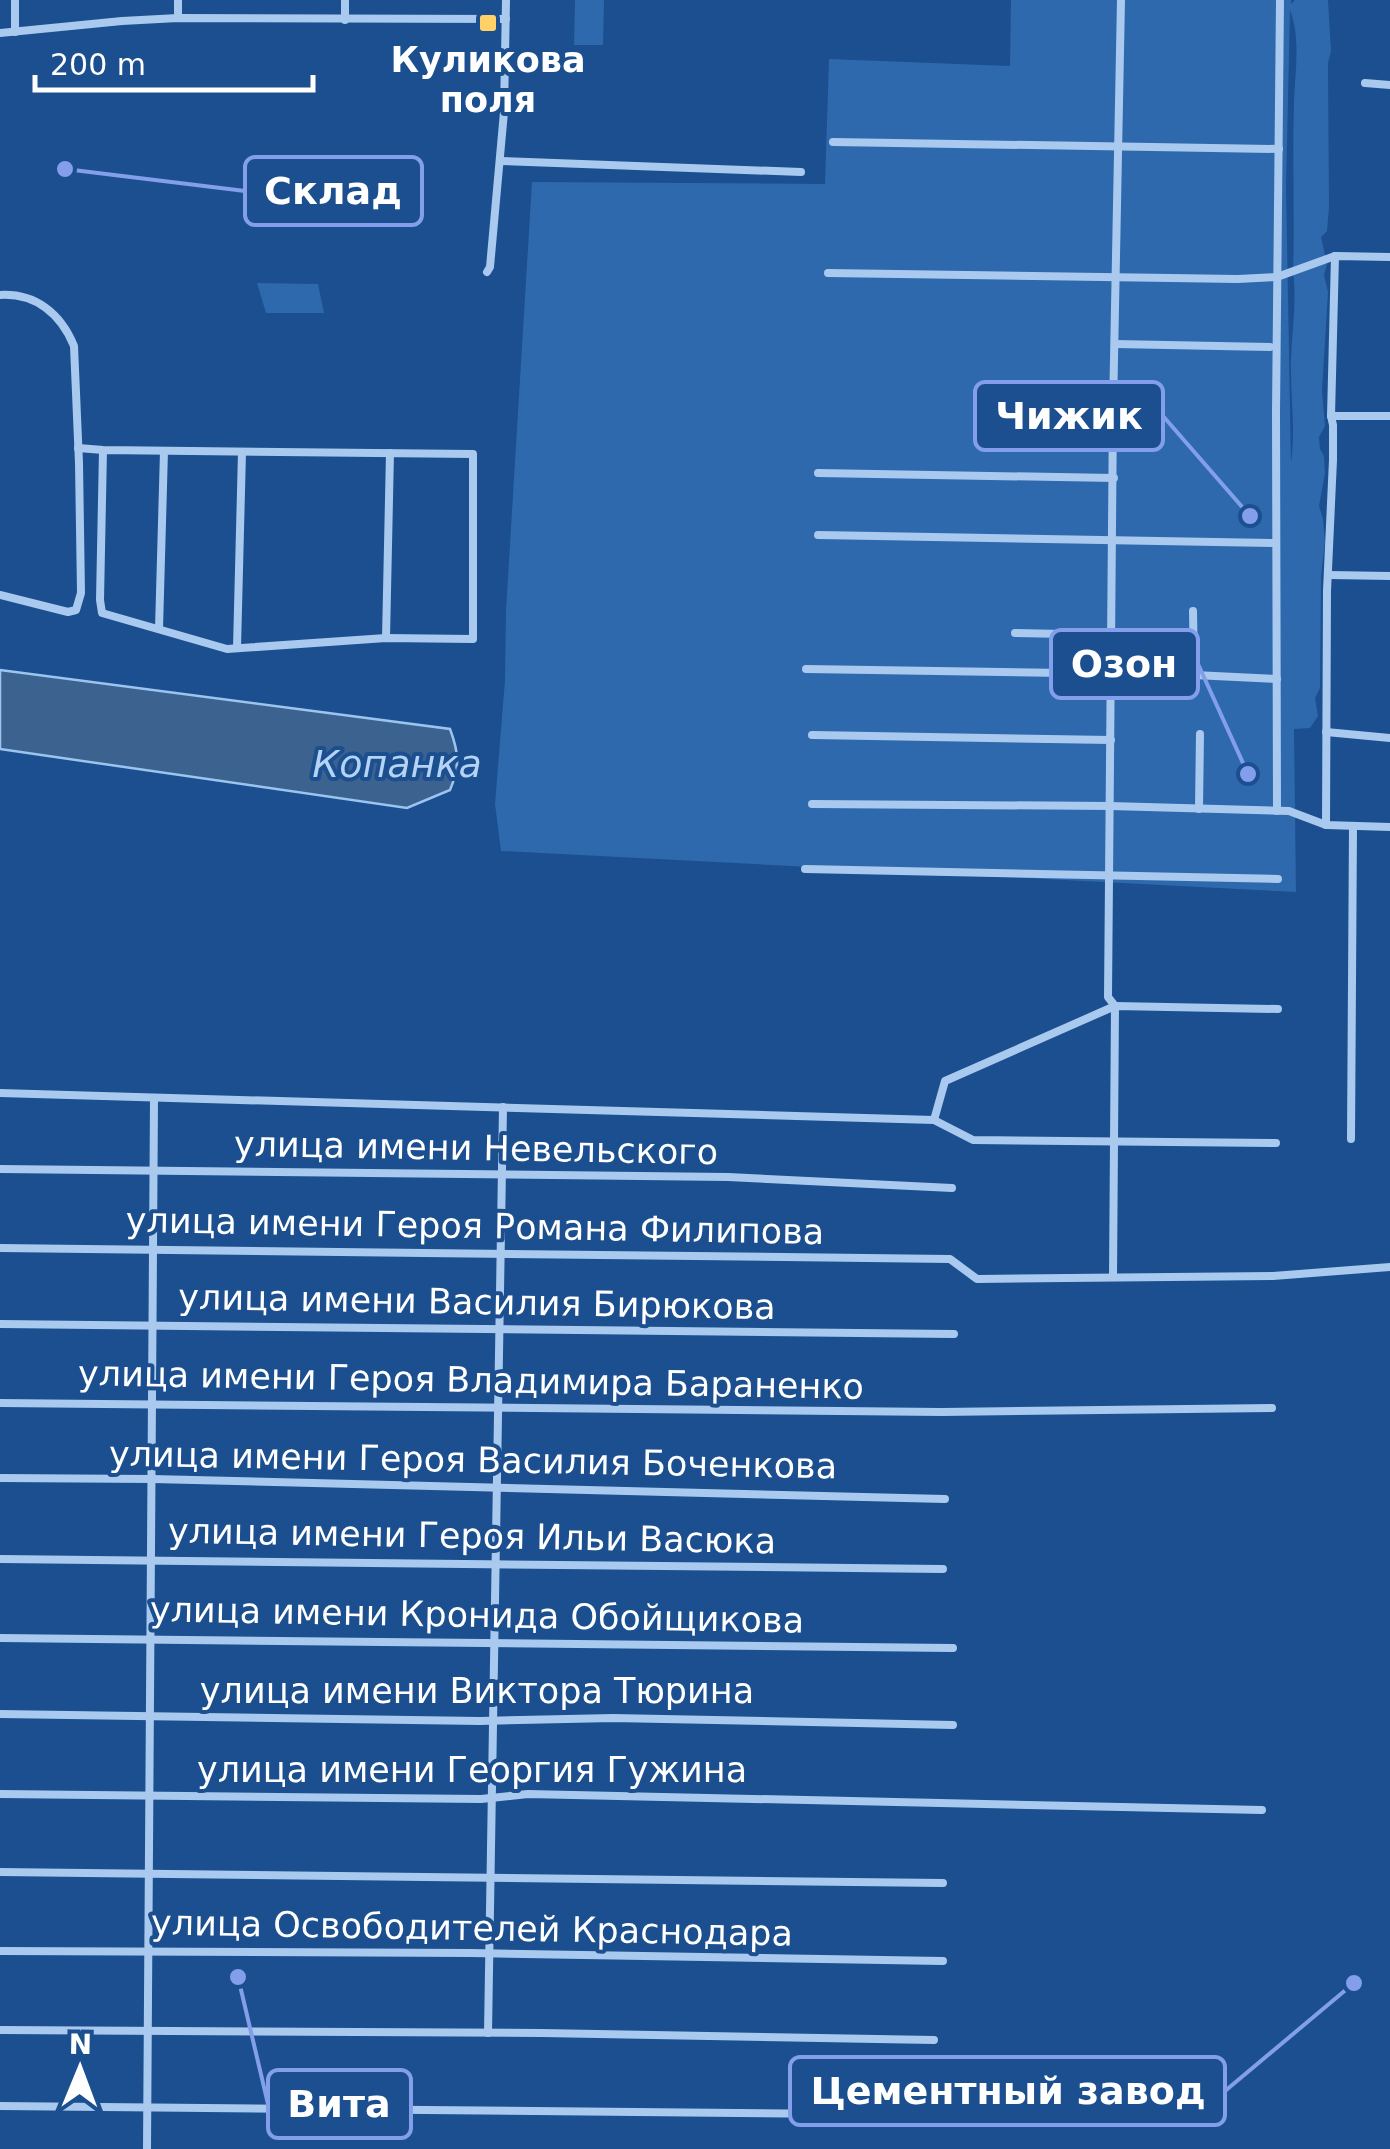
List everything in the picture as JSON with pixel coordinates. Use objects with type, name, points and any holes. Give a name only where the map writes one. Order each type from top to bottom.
[{"type":"street","points":[[15,0],[15,32]]},
{"type":"street","points":[[178,0],[178,18]]},
{"type":"street","points":[[344,20],[345,0]]},
{"type":"street","points":[[487,272],[504,112],[506,0]]},
{"type":"street","points":[[1121,0],[1108,997],[1114,1006],[1113,1277],[1273,1276],[1390,1267]]},
{"type":"street","points":[[1277,811],[1280,0]]},
{"type":"street","points":[[0,33],[178,18],[506,19]]},
{"type":"street","points":[[1365,83],[1390,84]]},
{"type":"street","points":[[832,142],[1279,149]]},
{"type":"street","points":[[500,161],[801,172]]},
{"type":"street","points":[[828,273],[1238,279],[1277,277],[1334,256],[1390,257]]},
{"type":"street","points":[[1326,825],[1334,256]]},
{"type":"street","points":[[0,294],[31,298],[46,308],[67,328],[74,346],[81,593],[76,610],[68,612],[0,595]]},
{"type":"street","points":[[1115,344],[1270,347]]},
{"type":"street","points":[[1331,416],[1390,416]]},
{"type":"street","points":[[78,448],[473,454],[473,639],[386,638],[228,649],[102,614],[103,450]]},
{"type":"street","points":[[159,629],[164,451]]},
{"type":"street","points":[[237,648],[242,452]]},
{"type":"street","points":[[386,638],[390,453]]},
{"type":"street","points":[[818,473],[1114,478]]},
{"type":"street","points":[[818,536],[1276,544]]},
{"type":"street","points":[[1329,575],[1390,576]]},
{"type":"street","points":[[1193,611],[1194,675]]},
{"type":"street","points":[[1015,632],[1112,635]]},
{"type":"street","points":[[806,669],[1194,675],[1276,680]]},
{"type":"street","points":[[1326,732],[1390,738]]},
{"type":"street","points":[[1199,809],[1200,734]]},
{"type":"street","points":[[812,735],[1111,740]]},
{"type":"street","points":[[812,804],[1290,811],[1326,825],[1390,826]]},
{"type":"street","points":[[1351,1139],[1353,826]]},
{"type":"street","points":[[805,869],[1278,879]]},
{"type":"street","points":[[934,1120],[945,1081],[1114,1006],[1278,1009]]},
{"type":"street","points":[[0,1094],[934,1120],[973,1140],[1276,1144]]},
{"type":"street","points":[[147,2149],[154,1099]]},
{"type":"street","points":[[488,2033],[503,1108]]},
{"type":"street","name":"улица имени Невельского","points":[[0,1169],[728,1178],[952,1188]]},
{"type":"street","name":"улица имени Героя Романа Филипова","points":[[0,1248],[950,1259],[977,1279],[1113,1277]]},
{"type":"street","name":"улица имени Василия Бирюкова","points":[[0,1324],[954,1334]]},
{"type":"street","name":"улица имени Героя Владимира Бараненко","points":[[0,1403],[942,1412],[1272,1408]]},
{"type":"street","name":"улица имени Героя Василия Боченкова","points":[[0,1478],[945,1499]]},
{"type":"street","name":"улица имени Героя Ильи Васюка","points":[[0,1559],[943,1568]]},
{"type":"street","name":"улица имени Кронида Обойщикова","points":[[0,1638],[954,1648]]},
{"type":"street","name":"улица имени Виктора Тюрина","points":[[0,1714],[953,1724]]},
{"type":"street","name":"улица имени Георгия Гужина","points":[[0,1794],[492,1798],[528,1794],[1262,1810]]},
{"type":"street","points":[[0,1872],[944,1883]]},
{"type":"street","name":"улица Освободителей Краснодара","points":[[0,1951],[942,1961]]},
{"type":"street","points":[[0,2030],[934,2040]]},
{"type":"street","points":[[0,2106],[942,2116]]},
{"type":"shaded area","points":[[575,0],[604,0],[603,45],[574,45]]},
{"type":"shaded area","points":[[1011,0],[1291,0],[1291,4],[1295,0],[1328,0],[1329,208],[1327,231],[1321,237],[1328,292],[1322,391],[1325,426],[1319,437],[1325,473],[1319,506],[1325,542],[1320,688],[1315,698],[1318,716],[1310,728],[1294,729],[1296,892],[501,851],[495,804],[532,182],[825,184],[829,59],[1010,66]],"holes":[[[1290,10],[1296,56],[1291,463],[1286,187]]]},
{"type":"shaded area","points":[[257,283],[318,284],[324,313],[266,313]]},
{"type":"water","name":"Копанка","points":[[0,670],[450,729],[457,766],[450,790],[407,808],[0,749]]},
{"type":"place","name":"Куликова поля","points":[[488,23]]},
{"type":"place","name":"Склад","points":[[65,169]]},
{"type":"place","name":"Чижик","points":[[1250,516]]},
{"type":"place","name":"Озон","points":[[1248,774]]},
{"type":"place","name":"Вита","points":[[238,1977]]},
{"type":"place","name":"Цементный завод","points":[[1354,1983]]}]
